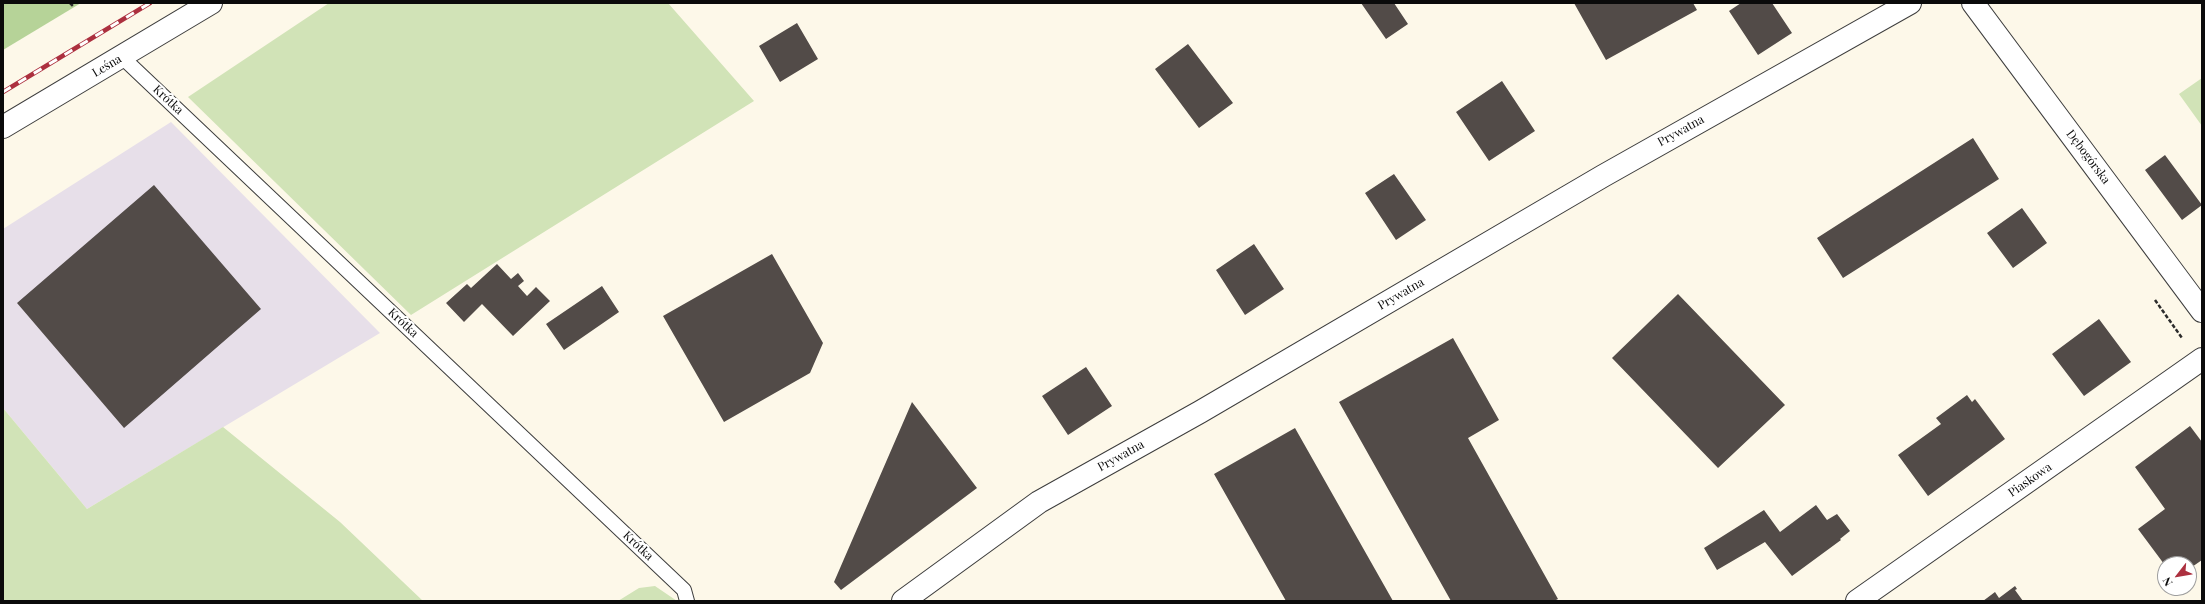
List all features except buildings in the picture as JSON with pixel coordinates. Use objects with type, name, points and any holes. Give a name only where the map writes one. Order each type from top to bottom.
[{"type":"street","name":"Leśna","points":[[3,127],[211,3]]},
{"type":"street","name":"Prywatna","points":[[903,601],[1039,502],[1200,412],[1603,176],[1910,3]]},
{"type":"street","name":"Dębogórska","points":[[1973,3],[2202,311]]},
{"type":"street","name":"Piaskowa","points":[[1858,601],[2202,359]]},
{"type":"lane","name":"Krótka","points":[[122,57],[686,595],[700,601]]},
{"type":"path","points":[[70,3],[74,7]]},
{"type":"shaded area","points":[[171,122],[380,333],[87,509],[3,408],[3,229]]},
{"type":"green space","points":[[3,3],[81,3],[3,50]]},
{"type":"green space","points":[[329,3],[668,3],[754,101],[411,315],[188,97]]},
{"type":"green space","points":[[2202,78],[2202,126],[2179,94]]},
{"type":"green space","points":[[3,408],[87,509],[223,427],[340,522],[423,601],[3,601]]},
{"type":"green space","points":[[655,586],[677,601],[618,601],[639,588]]},
{"type":"railway","points":[[3,92],[150,3]]}]
